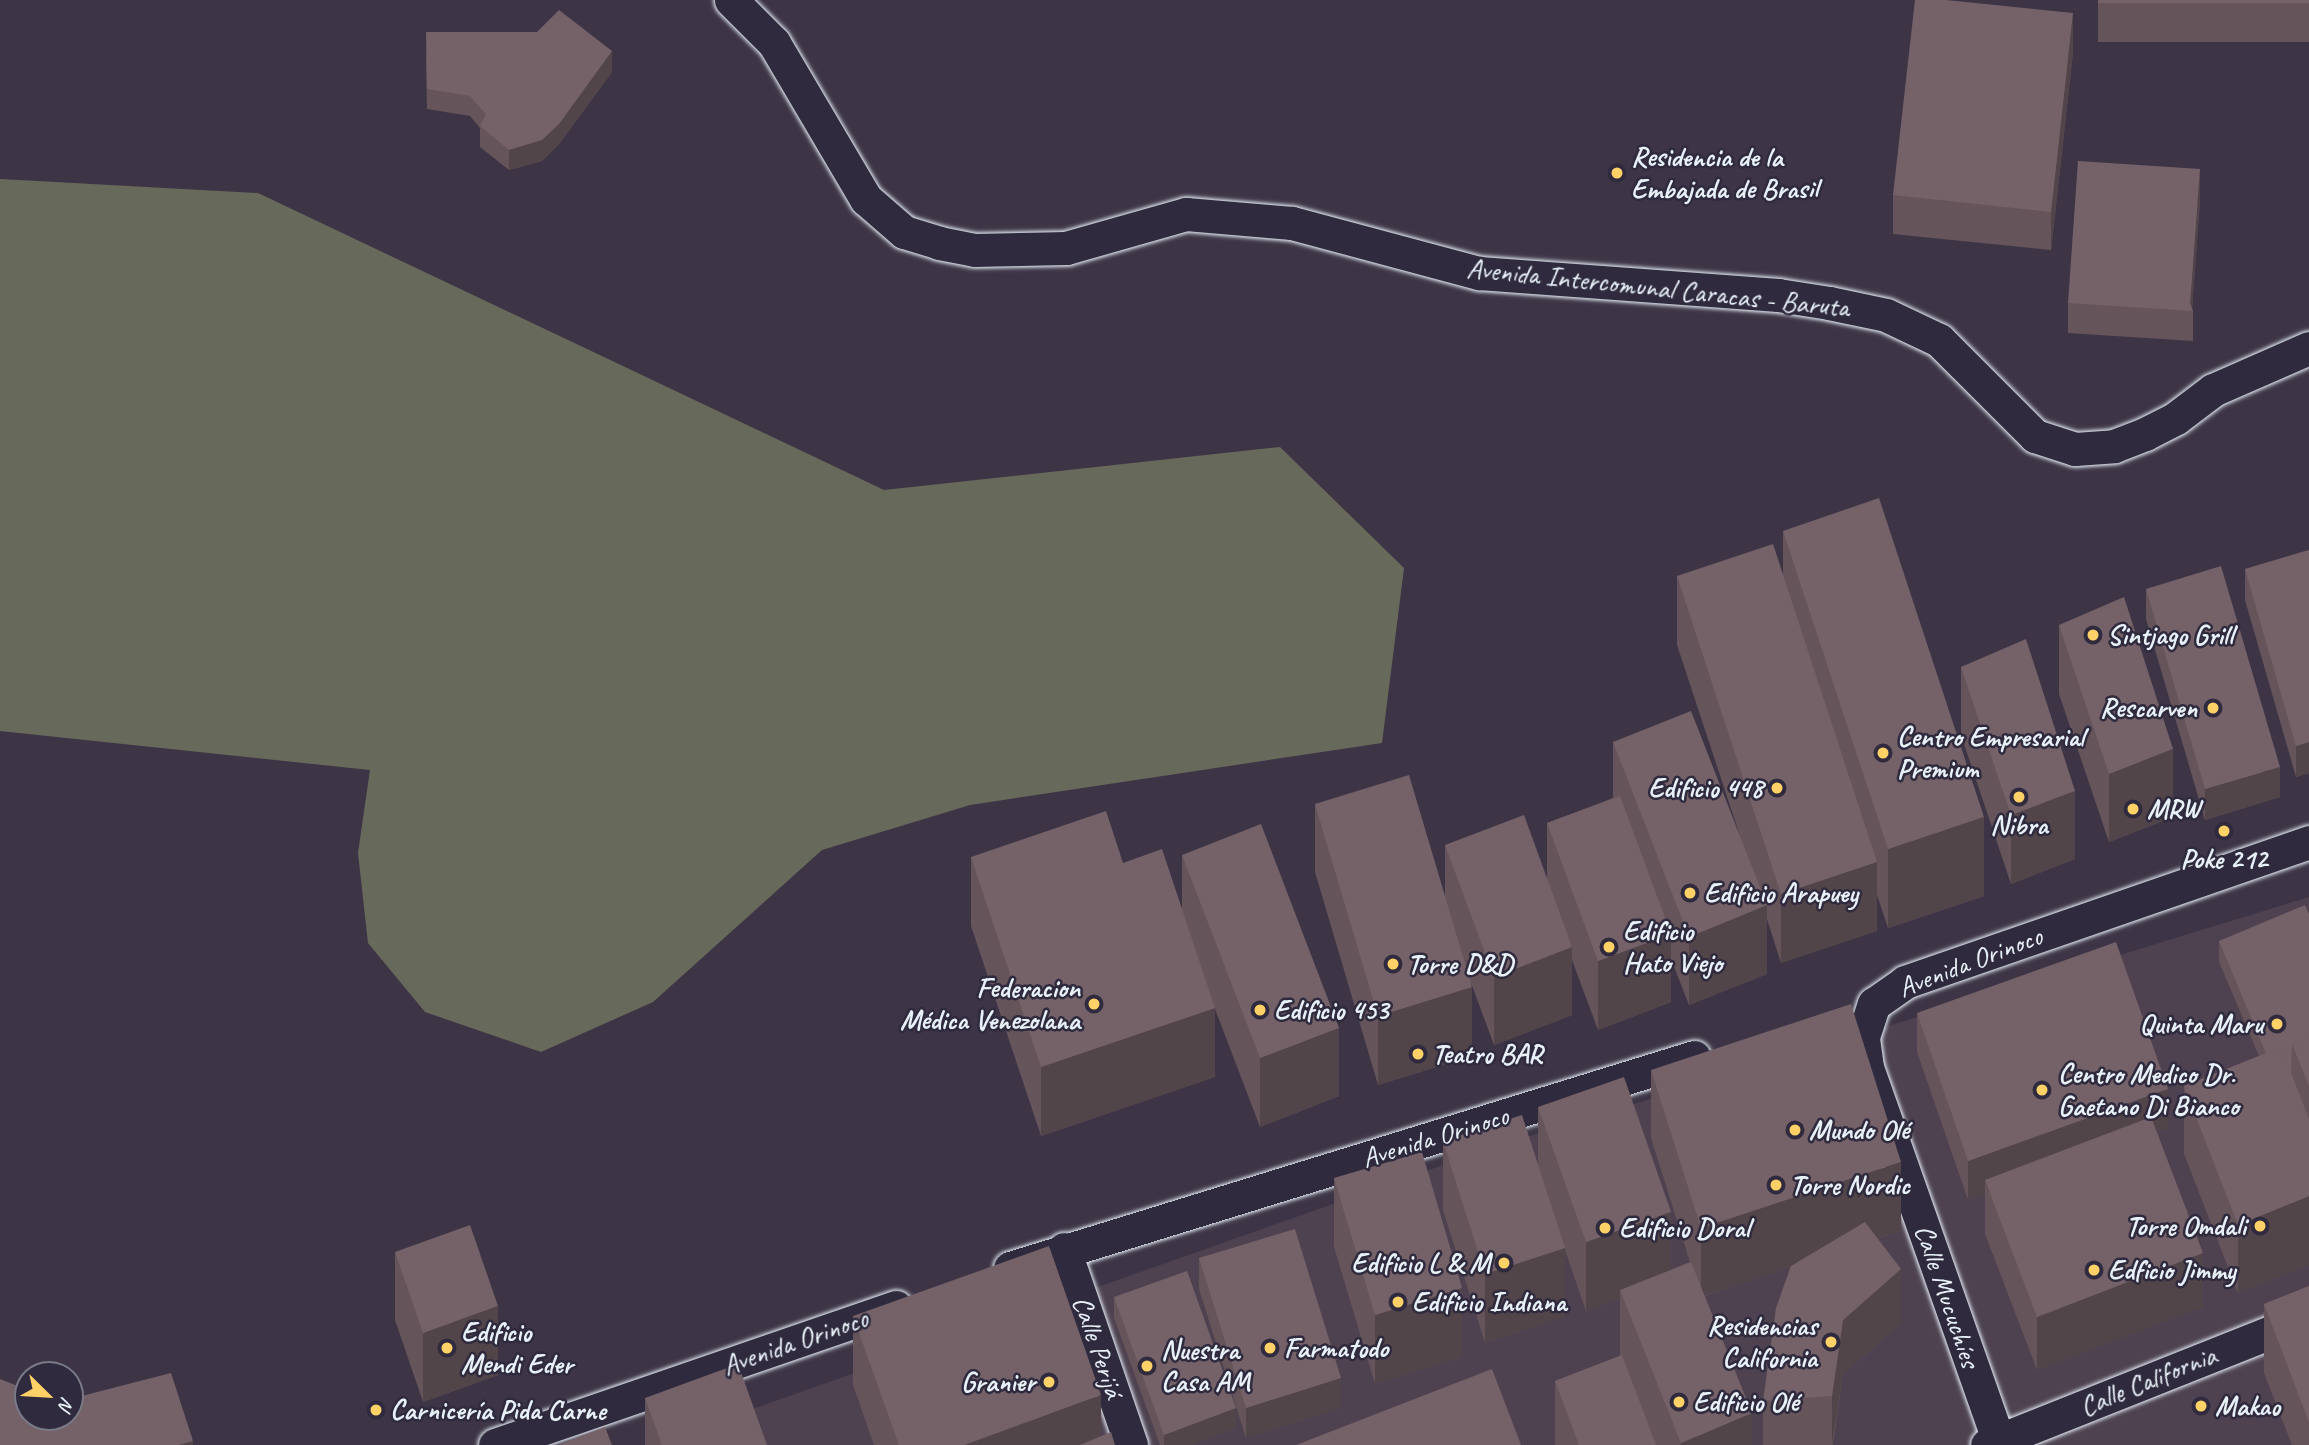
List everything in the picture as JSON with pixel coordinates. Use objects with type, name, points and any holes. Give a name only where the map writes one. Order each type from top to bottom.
[{"type":"street","name":"Avenida Intercomunal Caracas - Baruta","points":[[731,0],[774,43],[866,199],[904,232],[939,243],[974,250],[1066,248],[1186,214],[1292,223],[1479,273],[1778,295],[1829,303],[1886,315],[1939,340],[2035,436],[2075,449],[2114,446],[2145,433],[2176,418],[2213,390],[2309,348]]},
{"type":"street","name":"Avenida Orinoco","points":[[1867,1067],[1863,1037],[1874,1004],[1905,982],[2309,842]]},
{"type":"street","points":[[1829,1041],[1867,1067]]},
{"type":"street","name":"Avenida Orinoco","points":[[974,1280],[1064,1249],[1722,1049]]},
{"type":"street","name":"Calle Mucuchíes","points":[[1867,1067],[1995,1444]]},
{"type":"street","name":"Calle Perijá","points":[[1064,1249],[1131,1445]]},
{"type":"street","name":"Avenida Orinoco","points":[[495,1445],[922,1298]]},
{"type":"street","name":"Calle California","points":[[1995,1444],[2309,1317]]},
{"type":"shaded area","points":[[2309,897],[2309,1445],[651,1445],[1494,1147]]},
{"type":"green space","points":[[0,179],[258,193],[884,490],[1280,447],[1404,568],[1382,743],[970,805],[822,850],[653,1002],[541,1052],[425,1012],[368,943],[358,853],[370,770],[0,731]]},
{"type":"building","points":[[1915,0],[1946,0],[2073,13],[2051,212],[1893,195]]},
{"type":"building","points":[[2098,0],[2309,0],[2309,3],[2098,3]]},
{"type":"building","points":[[559,10],[612,51],[559,124],[542,140],[509,150],[480,126],[486,114],[470,96],[427,89],[426,32],[537,32]]},
{"type":"building","points":[[2078,161],[2200,169],[2190,303],[2193,311],[2068,303]]},
{"type":"building","points":[[1879,498],[1984,817],[1888,849],[1783,531]]},
{"type":"building","name":"Edificio 448","points":[[1773,544],[1877,862],[1781,894],[1677,576]]},
{"type":"building","points":[[2309,550],[2309,742],[2296,746],[2245,569]]},
{"type":"building","name":"Rescarven","points":[[2221,566],[2280,767],[2205,789],[2146,589]]},
{"type":"building","points":[[2124,597],[2173,749],[2109,774],[2059,625]]},
{"type":"building","points":[[2026,639],[2075,791],[2011,815],[1961,667]]},
{"type":"building","points":[[1691,711],[1767,905],[1689,937],[1613,742]]},
{"type":"building","points":[[1409,775],[1472,987],[1378,1016],[1315,804]]},
{"type":"building","points":[[1620,796],[1671,934],[1598,961],[1547,823]]},
{"type":"building","name":"Federacion Médica Venezolana","points":[[1106,811],[1123,863],[1162,849],[1215,1008],[1041,1067],[971,857]]},
{"type":"building","points":[[1524,815],[1572,947],[1494,977],[1445,845]]},
{"type":"building","points":[[1261,824],[1339,1028],[1260,1058],[1182,855]]},
{"type":"building","name":"Quinta Maru","points":[[2305,905],[2309,914],[2309,1037],[2292,1044],[2291,1073],[2281,1047],[2266,1053],[2219,941]]},
{"type":"building","name":"Centro Medico Dr. Gaetano Di Bianco","points":[[2116,942],[2168,1089],[1968,1161],[1917,1013]]},
{"type":"building","points":[[1851,1004],[1901,1162],[1701,1228],[1651,1070]]},
{"type":"building","points":[[2309,1037],[2309,1086],[2292,1044]]},
{"type":"building","points":[[2281,1047],[2309,1119],[2309,1196],[2238,1225],[2184,1086]]},
{"type":"building","points":[[1624,1077],[1671,1212],[1586,1242],[1538,1107]]},
{"type":"building","points":[[1522,1115],[1565,1248],[1485,1274],[1443,1141]]},
{"type":"building","points":[[2151,1117],[2203,1253],[2037,1317],[1985,1180]]},
{"type":"building","points":[[1422,1152],[1462,1288],[1375,1315],[1334,1178]]},
{"type":"building","points":[[1865,1222],[1901,1269],[1843,1320],[1832,1396],[1763,1401],[1776,1308],[1791,1266]]},
{"type":"building","points":[[470,1225],[498,1306],[423,1333],[395,1252]]},
{"type":"building","name":"Farmatodo","points":[[1295,1229],[1341,1378],[1246,1408],[1199,1258]]},
{"type":"building","points":[[1049,1246],[1101,1395],[964,1445],[899,1445],[853,1316]]},
{"type":"building","points":[[1691,1262],[1752,1413],[1681,1443],[1620,1290]]},
{"type":"building","points":[[1187,1271],[1236,1408],[1164,1435],[1114,1297]]},
{"type":"building","points":[[2309,1286],[2309,1422],[2264,1304]]},
{"type":"building","points":[[1622,1355],[1656,1445],[1579,1445],[1555,1381]]},
{"type":"building","points":[[738,1364],[767,1445],[662,1445],[645,1398]]},
{"type":"building","points":[[1492,1369],[1521,1445],[1296,1445]]},
{"type":"building","points":[[171,1373],[193,1441],[179,1445],[0,1445],[0,1379],[14,1384],[14,1431],[84,1431],[84,1395]]},
{"type":"building","points":[[605,1427],[612,1445],[559,1445]]},
{"type":"building","points":[[1111,1432],[1115,1445],[1080,1445]]},
{"type":"place","name":"Residencia de la Embajada de Brasil","points":[[1617,173]]},
{"type":"place","name":"Sintjago Grill","points":[[2093,635]]},
{"type":"place","name":"Rescarven","points":[[2213,708]]},
{"type":"place","name":"Centro Empresarial Premium","points":[[1883,753]]},
{"type":"place","name":"Edificio 448","points":[[1777,788]]},
{"type":"place","name":"Nibra","points":[[2019,797]]},
{"type":"place","name":"MRW","points":[[2133,809]]},
{"type":"place","name":"Poke 212","points":[[2224,831]]},
{"type":"place","name":"Edificio Arapuey","points":[[1690,893]]},
{"type":"place","name":"Edificio Hato Viejo","points":[[1609,947]]},
{"type":"place","name":"Torre D&D","points":[[1393,964]]},
{"type":"place","name":"Federacion Médica Venezolana","points":[[1094,1004]]},
{"type":"place","name":"Edificio 453","points":[[1260,1010]]},
{"type":"place","name":"Quinta Maru","points":[[2277,1024]]},
{"type":"place","name":"Teatro BAR","points":[[1418,1054]]},
{"type":"place","name":"Centro Medico Dr. Gaetano Di Bianco","points":[[2042,1090]]},
{"type":"place","name":"Mundo Olé","points":[[1795,1130]]},
{"type":"place","name":"Torre Nordic","points":[[1776,1185]]},
{"type":"place","name":"Torre Omdali","points":[[2260,1226]]},
{"type":"place","name":"Edificio Doral","points":[[1605,1228]]},
{"type":"place","name":"Edificio L & M","points":[[1504,1263]]},
{"type":"place","name":"Edficio Jimmy","points":[[2094,1270]]},
{"type":"place","name":"Edificio Indiana","points":[[1398,1302]]},
{"type":"place","name":"Residencias California","points":[[1831,1342]]},
{"type":"place","name":"Edificio Mendi Eder","points":[[447,1348]]},
{"type":"place","name":"Farmatodo","points":[[1270,1348]]},
{"type":"place","name":"Nuestra Casa AM","points":[[1147,1366]]},
{"type":"place","name":"Granier","points":[[1049,1382]]},
{"type":"place","name":"Edificio Olé","points":[[1679,1402]]},
{"type":"place","name":"Makao","points":[[2201,1406]]},
{"type":"place","name":"Carnicería Pida Carne","points":[[376,1410]]}]
